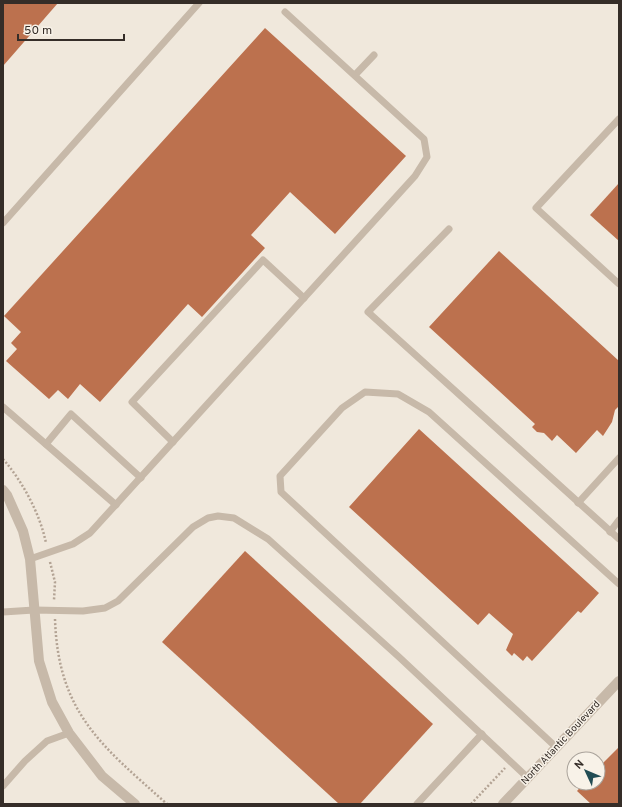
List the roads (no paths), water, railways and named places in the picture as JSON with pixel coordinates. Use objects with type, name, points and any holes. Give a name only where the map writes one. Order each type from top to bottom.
[{"type":"street","points":[[3,490],[7,495],[23,531],[30,559],[39,661],[52,702],[68,733],[102,776],[135,804]]},
{"type":"street","name":"North Atlantic Boulevard","points":[[503,804],[619,681]]},
{"type":"lane","points":[[3,223],[198,3]]},
{"type":"lane","points":[[30,559],[73,544],[90,533],[415,176],[427,157],[424,139],[285,12]]},
{"type":"lane","points":[[355,75],[374,55]]},
{"type":"lane","points":[[619,119],[536,208],[619,284]]},
{"type":"lane","points":[[449,230],[368,312],[619,539]]},
{"type":"lane","points":[[174,442],[132,402],[263,260],[304,298]]},
{"type":"lane","points":[[557,748],[281,492],[280,476],[342,408],[365,392],[398,394],[429,412],[619,584]]},
{"type":"lane","points":[[3,406],[116,506]]},
{"type":"lane","points":[[46,444],[71,414],[141,478]]},
{"type":"lane","points":[[578,503],[619,458]]},
{"type":"lane","points":[[3,612],[34,610],[83,611],[105,608],[118,601],[193,527],[208,518],[218,516],[234,518],[268,539],[399,657],[528,778]]},
{"type":"lane","points":[[610,532],[619,520]]},
{"type":"lane","points":[[3,786],[25,761],[47,741],[68,733]]},
{"type":"lane","points":[[417,804],[482,734]]}]
